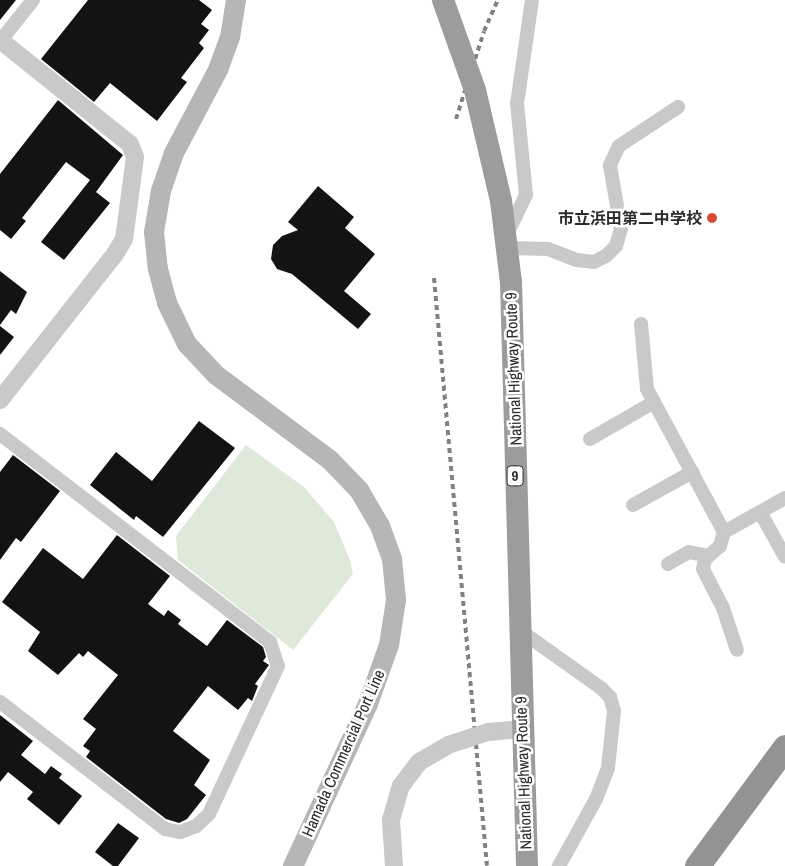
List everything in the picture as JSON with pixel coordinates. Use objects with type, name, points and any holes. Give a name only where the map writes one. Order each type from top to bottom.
[{"type":"highway","name":"National Highway Route 9","points":[[443,0],[475,90],[492,156],[506,243],[515,416],[518,629],[528,866]]},
{"type":"highway","points":[[697,866],[785,747]]},
{"type":"main road","name":"Hamada Commercial Port Line","points":[[236,0],[230,37],[219,68],[174,153],[161,191],[154,232],[158,269],[167,302],[187,344],[216,375],[330,460],[359,490],[380,526],[392,559],[396,600],[389,644],[368,704],[293,866]]},
{"type":"street","points":[[0,400],[115,254],[124,239],[135,157],[130,144],[0,40],[33,0]]},
{"type":"street","points":[[532,0],[517,104],[526,195],[506,243],[548,249],[577,260],[594,262],[606,256],[616,246],[621,229],[610,165],[619,146],[678,107]]},
{"type":"street","points":[[641,324],[644,376],[654,402],[724,532],[720,546],[708,556],[703,569],[723,608],[737,650]]},
{"type":"street","points":[[590,439],[654,402]]},
{"type":"street","points":[[0,434],[270,642],[278,666],[208,814],[196,826],[180,832],[165,829],[0,702]]},
{"type":"street","points":[[633,505],[692,472]]},
{"type":"street","points":[[724,532],[785,498]]},
{"type":"street","points":[[760,512],[785,558]]},
{"type":"street","points":[[668,564],[690,552],[708,556]]},
{"type":"street","points":[[518,629],[601,688],[610,697],[614,711],[608,768],[596,799],[559,866]]},
{"type":"street","points":[[394,866],[391,820],[401,786],[420,762],[453,742],[488,732],[521,730]]},
{"type":"green space","points":[[246,445],[304,487],[334,522],[350,560],[353,574],[293,650],[178,560],[176,536]]},
{"type":"building","points":[[0,0],[16,0],[0,20]]},
{"type":"building","points":[[88,0],[199,0],[212,10],[201,24],[209,30],[199,43],[204,48],[181,78],[187,82],[157,121],[110,83],[94,102],[41,59]]},
{"type":"building","points":[[58,100],[123,155],[96,192],[110,203],[64,260],[41,242],[90,180],[66,162],[22,218],[26,221],[11,239],[0,230],[0,174]]},
{"type":"building","points":[[318,186],[354,217],[345,228],[375,254],[344,291],[371,314],[358,329],[292,274],[277,269],[271,259],[273,245],[282,236],[298,230],[288,222]]},
{"type":"building","points":[[0,271],[27,292],[16,314],[11,310],[0,325]]},
{"type":"building","points":[[0,326],[14,337],[0,355]]},
{"type":"building","points":[[199,421],[235,448],[163,537],[136,516],[134,520],[90,485],[116,452],[152,481]]},
{"type":"building","points":[[13,455],[60,491],[21,542],[16,538],[0,560],[0,472]]},
{"type":"building","points":[[117,535],[170,576],[148,604],[164,616],[168,610],[181,620],[178,624],[207,646],[227,620],[263,647],[266,657],[263,661],[269,665],[255,684],[258,686],[252,701],[248,698],[238,710],[208,686],[173,731],[210,760],[194,785],[206,795],[187,819],[179,823],[166,819],[86,757],[90,751],[83,746],[96,729],[83,719],[118,675],[88,651],[83,657],[79,653],[58,675],[28,651],[40,632],[2,602],[43,548],[83,579]]},
{"type":"building","points":[[0,715],[33,741],[21,755],[45,774],[51,766],[62,774],[59,778],[82,796],[59,825],[27,799],[33,792],[8,772],[0,782]]},
{"type":"building","points":[[118,823],[139,838],[118,866],[113,866],[95,852]]},
{"type":"railway","points":[[456,119],[484,31],[498,0]]},
{"type":"railway","points":[[434,278],[487,866]]},
{"type":"place","name":"市立浜田第二中学校","points":[[712,218]]}]
